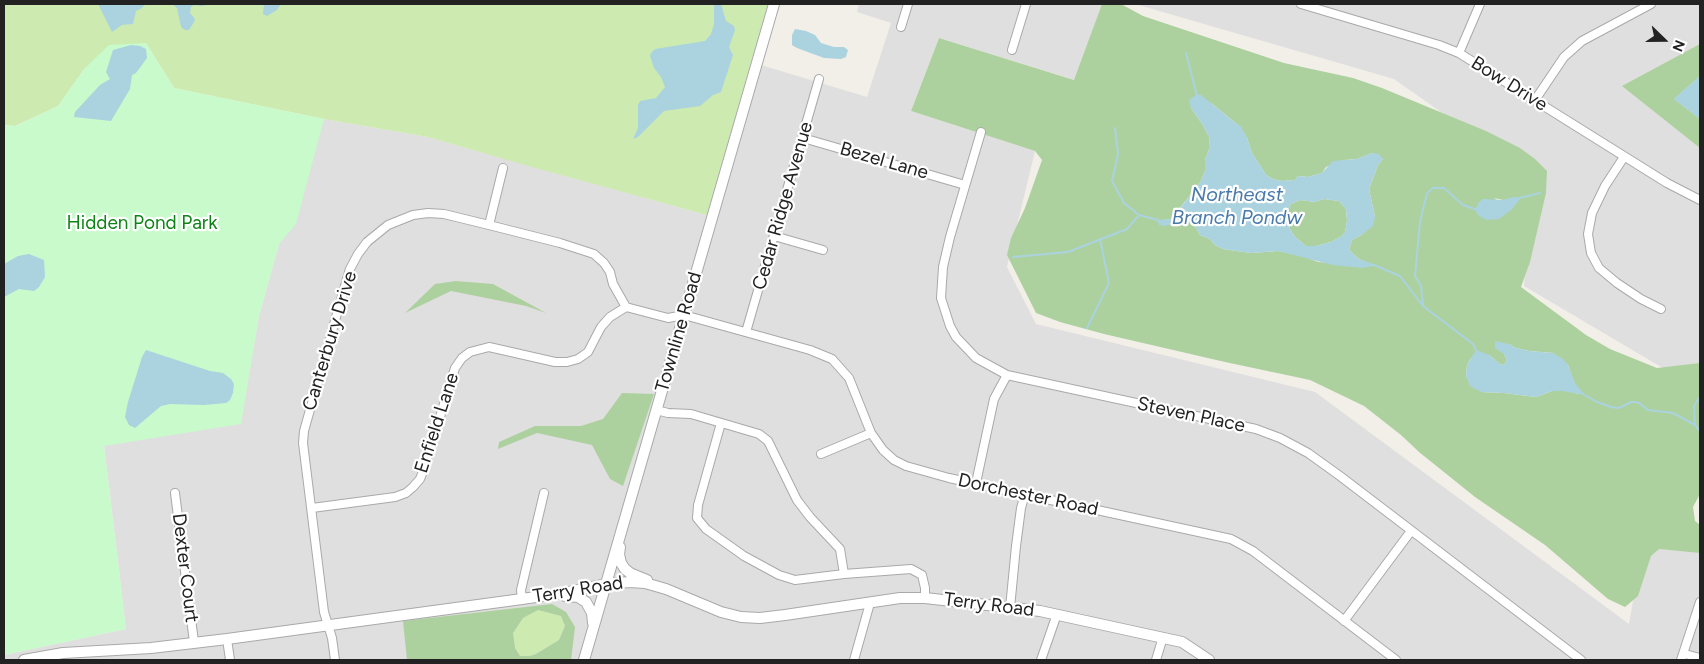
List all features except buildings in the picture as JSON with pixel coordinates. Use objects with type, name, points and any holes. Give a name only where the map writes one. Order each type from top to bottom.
[{"type":"street","name":"Townline Road","points":[[584,660],[774,4]]},
{"type":"street","points":[[901,27],[908,4]]},
{"type":"street","points":[[1012,50],[1026,4]]},
{"type":"street","name":"Bow Drive","points":[[1301,4],[1459,53],[1624,157],[1700,200]]},
{"type":"street","points":[[1459,53],[1480,4]]},
{"type":"street","points":[[1534,100],[1564,57],[1582,41],[1651,4]]},
{"type":"street","name":"Cedar Ridge Avenue","points":[[746,332],[819,79]]},
{"type":"street","name":"Steven Place","points":[[981,132],[943,267],[941,298],[950,326],[963,346],[976,358],[1007,375],[1256,429],[1280,438],[1340,476],[1581,660]]},
{"type":"street","name":"Bezel Lane","points":[[803,138],[965,184]]},
{"type":"street","points":[[1624,157],[1605,186],[1592,213],[1588,234],[1591,253],[1599,268],[1617,283],[1641,299],[1661,309]]},
{"type":"street","points":[[489,225],[503,168]]},
{"type":"street","name":"Canterbury Drive","points":[[335,660],[332,638],[324,612],[303,443],[304,431],[350,269],[367,242],[388,225],[413,214],[444,214],[489,225],[560,243],[594,254],[604,262],[610,272],[613,284],[626,307]]},
{"type":"street","points":[[774,236],[823,250]]},
{"type":"street","points":[[626,307],[668,318],[684,315]]},
{"type":"street","name":"Enfield Lane","points":[[312,508],[395,497],[406,493],[413,487],[420,479],[424,469],[455,368],[462,358],[470,352],[489,347],[555,362],[567,362],[578,359],[588,352],[610,317],[626,307]]},
{"type":"street","name":"Dorchester Road","points":[[684,315],[810,350],[832,359],[849,378],[871,433],[883,450],[894,460],[906,466],[925,472],[1231,539],[1253,551],[1396,660]]},
{"type":"street","points":[[976,483],[994,398],[1007,375]]},
{"type":"street","points":[[656,410],[668,413],[690,414],[759,434],[768,441],[797,500],[840,549],[844,574]]},
{"type":"street","points":[[721,423],[698,505],[697,518],[706,530],[744,556],[779,575],[795,580],[883,570],[911,569],[922,575],[925,588],[924,598]]},
{"type":"street","points":[[821,454],[871,433]]},
{"type":"street","name":"Dexter Court","points":[[175,493],[194,642]]},
{"type":"street","points":[[522,599],[520,590],[544,493]]},
{"type":"street","points":[[1010,608],[1021,508],[1025,494]]},
{"type":"street","points":[[626,516],[619,554],[621,563],[630,573],[666,588]]},
{"type":"street","points":[[1344,621],[1411,531]]},
{"type":"street","name":"Terry Road","points":[[24,660],[63,653],[151,648],[227,639],[544,596],[606,584],[630,582],[666,588],[721,612],[741,617],[760,618],[900,598],[924,598],[1057,614],[1182,642],[1209,660]]},
{"type":"street","points":[[544,596],[573,596],[585,600],[592,613],[592,630]]},
{"type":"street","points":[[1700,602],[1683,657],[1700,658]]},
{"type":"street","points":[[854,660],[870,603]]},
{"type":"street","points":[[1041,660],[1057,614]]},
{"type":"street","points":[[1156,660],[1163,637]]},
{"type":"street","points":[[227,639],[230,660]]},
{"type":"shaded area","points":[[859,4],[1102,4],[1075,80],[939,38],[911,111],[1035,151],[1007,267],[1036,324],[1315,392],[1629,624],[1644,537],[1700,548],[1700,660],[4,660],[4,655],[126,629],[104,445],[249,372],[259,316],[279,244],[286,234],[324,119],[428,137],[707,215],[751,62],[867,97],[891,23],[857,12]]},
{"type":"shaded area","points":[[1135,4],[1700,4],[1700,390],[1524,286],[1532,176],[1394,79]]},
{"type":"green space","points":[[4,4],[768,4],[707,215],[428,137],[324,119],[174,88],[146,43],[85,68],[58,106],[15,126],[4,125]]},
{"type":"green space","points":[[1102,4],[1121,4],[1143,16],[1284,63],[1353,78],[1382,88],[1486,131],[1520,148],[1535,159],[1547,171],[1546,193],[1530,262],[1521,287],[1586,335],[1610,349],[1657,368],[1700,363],[1700,494],[1693,507],[1695,521],[1700,525],[1700,553],[1659,549],[1651,556],[1638,596],[1625,607],[1608,599],[1545,545],[1475,497],[1364,406],[1310,380],[1104,334],[1060,322],[1036,313],[1007,255],[1011,238],[1025,208],[1042,160],[1035,151],[911,111],[939,38],[1074,80]],"holes":[[[1211,103],[1238,125],[1247,138],[1252,153],[1266,175],[1273,179],[1282,181],[1295,180],[1298,176],[1308,177],[1322,173],[1326,167],[1344,160],[1357,159],[1372,153],[1383,159],[1378,165],[1369,189],[1375,217],[1363,234],[1352,240],[1349,250],[1359,259],[1375,266],[1318,262],[1303,256],[1278,251],[1251,253],[1223,249],[1215,245],[1210,239],[1200,235],[1192,220],[1174,224],[1157,221],[1171,219],[1200,183],[1205,171],[1205,160],[1210,147],[1209,137],[1191,108]],[[1494,198],[1516,202],[1511,210]],[[1509,344],[1529,351],[1553,353],[1568,365],[1578,394],[1570,391],[1552,391],[1536,397],[1481,392],[1466,376],[1467,365],[1471,358],[1489,355],[1504,365],[1507,360],[1504,354]]]},
{"type":"green space","name":"Hidden Pond Park","points":[[146,43],[174,88],[324,119],[296,224],[279,244],[259,316],[241,424],[104,446],[126,629],[4,655],[4,125],[16,126],[58,106],[85,68],[109,45]]},
{"type":"green space","points":[[1700,44],[1700,76],[1674,99],[1700,119],[1700,148],[1622,86]]},
{"type":"green space","points":[[1324,199],[1339,201],[1346,209],[1347,221],[1345,232],[1342,236],[1331,242],[1316,246],[1306,246],[1295,237],[1290,229],[1286,214],[1291,204],[1300,200],[1315,202]]},
{"type":"green space","points":[[456,281],[493,284],[546,313],[526,306],[451,291],[405,313],[435,284]]},
{"type":"green space","points":[[622,393],[654,394],[623,486],[610,479],[592,445],[537,433],[498,449],[499,442],[535,426],[581,426],[603,419]]},
{"type":"green space","points":[[552,604],[566,612],[575,627],[571,660],[407,660],[403,621]],"holes":[[[538,610],[561,616],[565,626],[559,640],[536,654],[520,656],[515,648],[513,633],[523,618]]]},
{"type":"green space","points":[[538,610],[561,616],[565,626],[559,640],[536,654],[520,656],[515,648],[513,633],[523,618]]},
{"type":"water","points":[[98,4],[145,4],[136,11],[133,24],[122,25],[112,32]]},
{"type":"water","points":[[172,4],[211,4],[194,5],[191,7],[190,13],[195,19],[189,30],[185,30],[181,27],[177,8]]},
{"type":"water","points":[[264,4],[281,4],[277,10],[267,16],[263,14]]},
{"type":"water","points":[[714,4],[721,4],[726,21],[734,26],[735,30],[729,47],[733,55],[721,92],[713,95],[700,106],[664,111],[638,137],[633,139],[638,128],[638,105],[640,101],[656,98],[665,87],[661,77],[654,68],[650,56],[651,53],[655,49],[705,41],[711,34],[714,24]]},
{"type":"water","points":[[795,29],[815,35],[821,43],[834,47],[844,47],[848,50],[846,57],[841,59],[824,58],[797,48],[792,45],[792,35]]},
{"type":"water","points":[[131,45],[146,49],[147,58],[136,73],[132,75],[130,89],[111,121],[74,117],[75,112],[100,85],[110,79],[106,72],[113,50]]},
{"type":"water","points":[[1700,76],[1700,119],[1674,99]]},
{"type":"water","name":"Northeast Branch Pondw","points":[[1197,94],[1201,95],[1240,125],[1252,153],[1266,175],[1273,179],[1282,181],[1295,180],[1298,176],[1308,177],[1322,173],[1333,161],[1357,159],[1372,153],[1379,154],[1383,159],[1378,165],[1369,189],[1375,217],[1373,226],[1352,240],[1349,250],[1359,259],[1376,265],[1363,268],[1333,265],[1278,251],[1251,253],[1223,249],[1215,245],[1210,239],[1200,235],[1192,220],[1165,226],[1159,225],[1157,220],[1171,219],[1174,216],[1200,183],[1205,171],[1205,160],[1210,147],[1209,137],[1191,108],[1189,100]],"holes":[[[1324,199],[1339,201],[1346,209],[1347,221],[1345,232],[1342,236],[1331,242],[1316,246],[1306,246],[1295,237],[1290,229],[1286,214],[1291,204],[1300,200],[1315,202]]]},
{"type":"water","points":[[1513,197],[1521,198],[1511,210],[1499,219],[1487,220],[1479,216],[1475,210],[1483,199],[1503,200]]},
{"type":"water","points":[[29,254],[44,260],[45,277],[34,291],[19,289],[4,297],[4,264],[18,256]]},
{"type":"water","points":[[1495,341],[1529,351],[1553,353],[1563,359],[1568,365],[1575,383],[1585,395],[1552,391],[1536,397],[1481,392],[1470,386],[1466,376],[1467,365],[1476,350],[1489,355],[1500,364],[1504,365],[1507,360],[1504,354],[1495,348]]},
{"type":"water","points":[[146,350],[210,371],[223,373],[234,384],[230,400],[226,403],[204,405],[170,404],[161,406],[135,428],[129,425],[125,417],[128,402]]},
{"type":"waterway","points":[[1186,53],[1197,96]]},
{"type":"waterway","points":[[1115,128],[1118,154],[1112,181],[1124,203],[1139,215],[1158,220]]},
{"type":"waterway","points":[[1423,305],[1421,286],[1415,276],[1420,222],[1427,193],[1433,188],[1444,188],[1463,205],[1475,209]]},
{"type":"waterway","points":[[1519,198],[1540,193]]},
{"type":"waterway","points":[[1013,257],[1068,252],[1127,229],[1139,215]]},
{"type":"waterway","points":[[1087,328],[1109,283],[1100,239]]},
{"type":"waterway","points":[[1374,265],[1400,276],[1423,306],[1473,344],[1477,352]]},
{"type":"waterway","points":[[1583,394],[1611,407],[1619,408],[1635,402],[1648,410],[1673,413],[1695,425],[1700,431]]},
{"type":"waterway","points":[[1695,425],[1694,406],[1700,397]]}]
